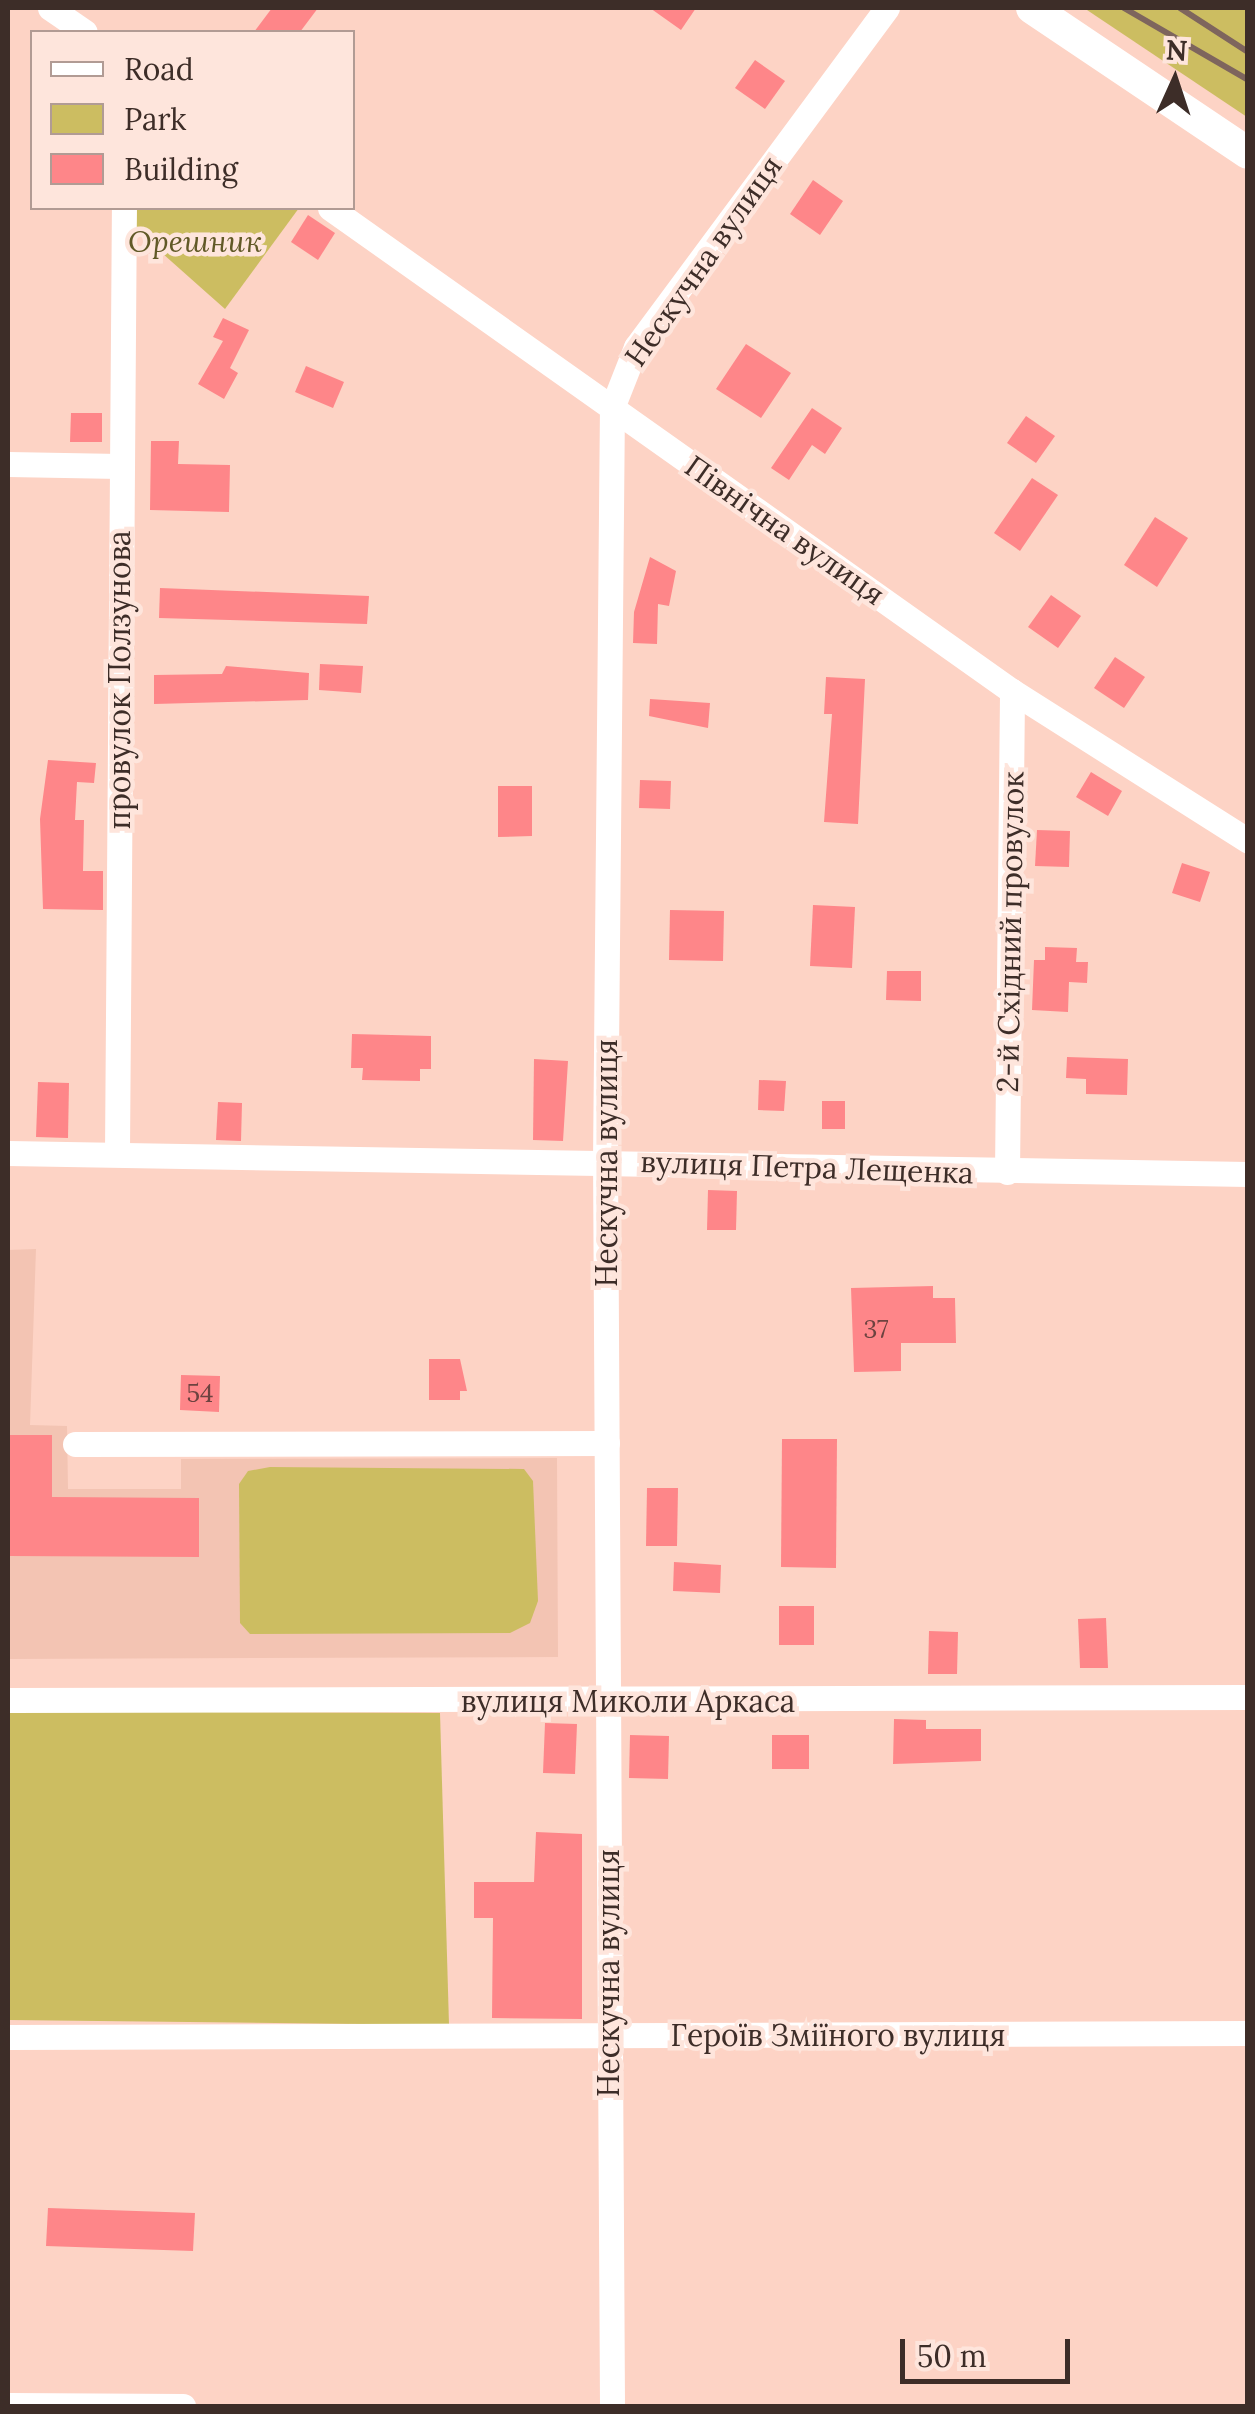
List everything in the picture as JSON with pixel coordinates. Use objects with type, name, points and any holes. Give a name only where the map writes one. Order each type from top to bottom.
[{"type":"main road","points":[[1032,8],[1248,153]]},
{"type":"street","points":[[50,8],[82,30]]},
{"type":"street","name":"Нескучна вулиця","points":[[612,2406],[605,1162],[612,408],[636,346],[887,8]]},
{"type":"street","name":"провулок Ползунова","points":[[117,1152],[124,210]]},
{"type":"street","name":"Північна вулиця","points":[[333,210],[1012,691],[1248,841]]},
{"type":"street","points":[[8,464],[120,466]]},
{"type":"street","name":"2-й Східний провулок","points":[[1007,1172],[1012,691]]},
{"type":"street","name":"вулиця Петра Лещенка","points":[[8,1154],[117,1152],[1248,1174]]},
{"type":"street","points":[[75,1444],[607,1444]]},
{"type":"street","name":"вулиця Миколи Аркаса","points":[[8,1700],[607,1702],[1248,1697]]},
{"type":"street","name":"Героїв Зміїного вулиця","points":[[8,2036],[1248,2032]]},
{"type":"street","points":[[8,2405],[182,2406]]},
{"type":"shaded area","points":[[36,1249],[30,1425],[67,1426],[68,1489],[181,1489],[181,1459],[557,1458],[558,1657],[8,1659],[8,1250]]},
{"type":"green space","points":[[1084,8],[1247,8],[1247,117]]},
{"type":"green space","name":"Орешник","points":[[137,210],[298,210],[225,309],[136,230]]},
{"type":"green space","points":[[270,1467],[524,1469],[533,1481],[538,1601],[530,1623],[510,1633],[250,1634],[240,1623],[239,1484],[248,1471]]},
{"type":"green space","points":[[8,1711],[440,1713],[449,2025],[8,2020]]},
{"type":"building","points":[[272,8],[318,8],[302,30],[256,30]]},
{"type":"building","points":[[650,8],[696,8],[681,30]]},
{"type":"building","points":[[755,60],[785,81],[765,109],[735,88]]},
{"type":"building","points":[[813,180],[843,201],[820,235],[790,214]]},
{"type":"building","points":[[308,215],[335,233],[318,260],[291,242]]},
{"type":"building","points":[[223,318],[249,330],[230,368],[238,373],[224,399],[198,384],[223,341],[213,337]]},
{"type":"building","points":[[746,344],[791,373],[761,418],[716,389]]},
{"type":"building","points":[[306,366],[344,382],[333,408],[295,392]]},
{"type":"building","points":[[812,408],[842,428],[825,454],[812,445],[789,480],[771,468]]},
{"type":"building","points":[[71,413],[102,413],[102,442],[70,442]]},
{"type":"building","points":[[1026,416],[1055,436],[1036,463],[1007,443]]},
{"type":"building","points":[[151,441],[179,441],[178,464],[230,465],[229,512],[150,510]]},
{"type":"building","points":[[1032,478],[1058,495],[1020,551],[994,533]]},
{"type":"building","points":[[1155,517],[1188,538],[1157,587],[1124,565]]},
{"type":"building","points":[[650,557],[676,571],[669,606],[658,604],[657,644],[633,643],[634,612]]},
{"type":"building","points":[[160,588],[369,596],[367,624],[159,618]]},
{"type":"building","points":[[1051,595],[1081,616],[1058,648],[1028,627]]},
{"type":"building","points":[[1115,657],[1145,677],[1124,708],[1094,688]]},
{"type":"building","points":[[320,664],[363,666],[361,693],[319,690]]},
{"type":"building","points":[[226,666],[309,673],[308,700],[154,704],[154,675],[222,674]]},
{"type":"building","points":[[826,677],[865,679],[858,824],[824,822],[832,714],[824,714]]},
{"type":"building","points":[[650,699],[710,703],[708,728],[649,716]]},
{"type":"building","points":[[48,760],[96,763],[94,783],[77,782],[75,820],[84,820],[83,871],[103,871],[103,910],[43,909],[40,819]]},
{"type":"building","points":[[1091,772],[1122,791],[1108,816],[1076,797]]},
{"type":"building","points":[[640,780],[671,781],[670,809],[639,808]]},
{"type":"building","points":[[498,786],[532,786],[532,836],[498,837]]},
{"type":"building","points":[[1037,830],[1070,831],[1069,867],[1035,866]]},
{"type":"building","points":[[1182,863],[1210,872],[1200,902],[1172,893]]},
{"type":"building","points":[[813,905],[855,907],[852,968],[810,966]]},
{"type":"building","points":[[670,910],[724,911],[723,961],[669,960]]},
{"type":"building","points":[[1045,947],[1077,948],[1076,962],[1088,962],[1087,983],[1069,982],[1068,1012],[1032,1010],[1034,960],[1045,960]]},
{"type":"building","points":[[887,971],[921,971],[921,1001],[886,1000]]},
{"type":"building","points":[[352,1034],[431,1036],[431,1069],[420,1069],[420,1081],[362,1080],[363,1068],[351,1068]]},
{"type":"building","points":[[1067,1057],[1128,1059],[1127,1095],[1086,1094],[1086,1079],[1066,1078]]},
{"type":"building","points":[[534,1059],[568,1061],[563,1141],[533,1140]]},
{"type":"building","points":[[759,1080],[786,1081],[784,1111],[758,1110]]},
{"type":"building","points":[[38,1082],[69,1083],[68,1138],[36,1137]]},
{"type":"building","points":[[822,1101],[845,1101],[845,1129],[822,1129]]},
{"type":"building","points":[[218,1102],[242,1103],[241,1141],[216,1140]]},
{"type":"building","points":[[708,1190],[737,1191],[736,1230],[707,1230]]},
{"type":"building","points":[[933,1286],[933,1298],[955,1298],[956,1343],[901,1343],[901,1371],[854,1372],[851,1288]]},
{"type":"building","points":[[429,1359],[460,1359],[467,1391],[460,1391],[460,1400],[429,1400]]},
{"type":"building","points":[[181,1375],[220,1376],[219,1412],[180,1410]]},
{"type":"building","points":[[8,1435],[52,1435],[52,1497],[199,1498],[199,1557],[8,1556]]},
{"type":"building","points":[[782,1439],[837,1439],[836,1568],[781,1567]]},
{"type":"building","points":[[647,1488],[678,1488],[677,1546],[646,1546]]},
{"type":"building","points":[[674,1562],[721,1565],[720,1593],[673,1591]]},
{"type":"building","points":[[779,1606],[814,1606],[814,1645],[779,1645]]},
{"type":"building","points":[[1106,1618],[1108,1668],[1080,1668],[1078,1619]]},
{"type":"building","points":[[929,1631],[958,1632],[957,1674],[928,1674]]},
{"type":"building","points":[[894,1719],[926,1720],[926,1729],[981,1729],[981,1761],[893,1764]]},
{"type":"building","points":[[545,1723],[577,1724],[575,1774],[543,1773]]},
{"type":"building","points":[[630,1735],[669,1736],[668,1779],[629,1778]]},
{"type":"building","points":[[772,1735],[809,1735],[809,1769],[772,1769]]},
{"type":"building","points":[[536,1832],[582,1834],[582,2019],[492,2018],[493,1918],[474,1918],[474,1882],[534,1882]]},
{"type":"building","points":[[48,2208],[195,2213],[193,2251],[46,2246]]},
{"type":"railway","points":[[1124,8],[1248,80]]},
{"type":"railway","points":[[1180,8],[1248,52]]}]
